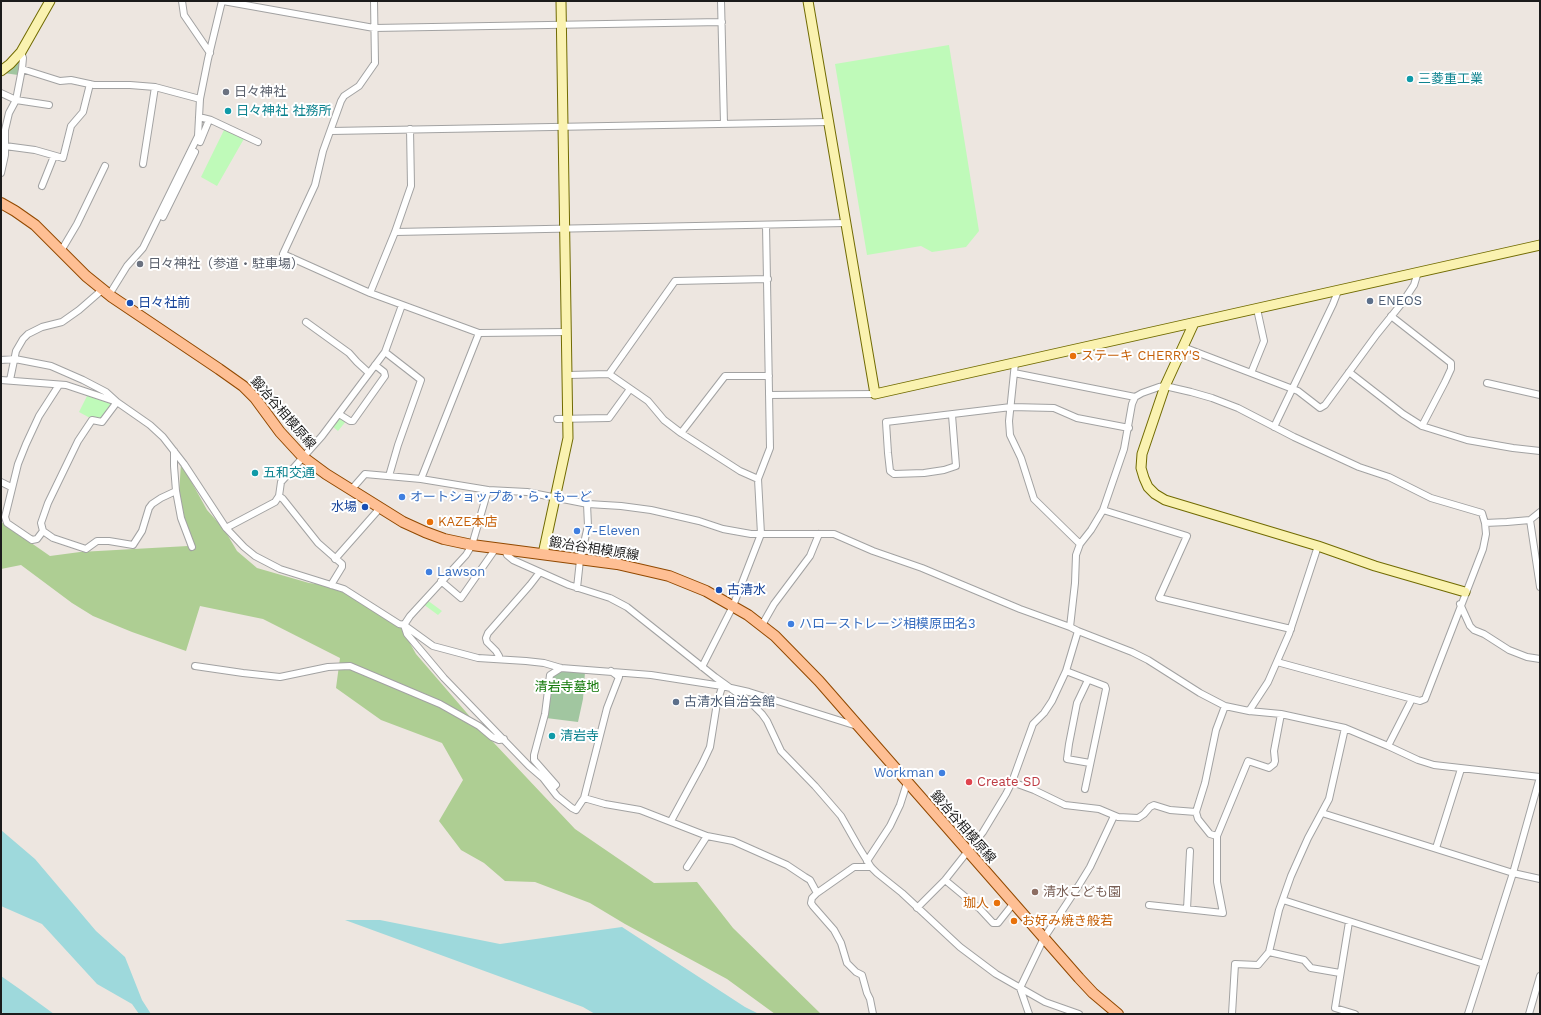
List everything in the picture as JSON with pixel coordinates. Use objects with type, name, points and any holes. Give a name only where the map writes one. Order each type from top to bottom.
[{"type":"main road","name":"鍛冶谷相模原線","points":[[1,203],[25,217],[105,292],[243,386],[280,432],[303,457],[351,490],[403,522],[425,532],[472,545],[628,566],[669,576],[698,587],[733,606],[762,625],[789,649],[859,726],[907,783],[1093,993],[1118,1014]]},
{"type":"street","points":[[1,71],[21,52],[50,1]]},
{"type":"street","points":[[182,1],[184,15],[210,53]]},
{"type":"street","points":[[202,132],[199,117],[200,99],[223,1],[374,28],[722,22]]},
{"type":"street","points":[[374,1],[375,63],[359,86],[344,96],[323,151],[315,185],[283,254],[370,293],[479,333],[567,332]]},
{"type":"street","points":[[543,554],[568,438],[569,418],[561,1]]},
{"type":"street","points":[[721,1],[724,124]]},
{"type":"street","points":[[808,1],[875,394]]},
{"type":"street","points":[[1,173],[5,155],[3,129],[16,100],[24,58],[21,52]]},
{"type":"street","points":[[22,69],[60,81],[72,80],[90,84],[130,85],[155,88],[200,99]]},
{"type":"street","points":[[5,146],[34,150],[64,158],[71,126],[83,112],[90,84]]},
{"type":"street","points":[[143,164],[155,88]]},
{"type":"street","points":[[1,93],[16,100],[49,105]]},
{"type":"street","points":[[199,117],[258,142]]},
{"type":"street","points":[[10,380],[18,346],[28,334],[42,327],[62,322],[105,292],[127,266],[135,259],[159,221],[188,162],[198,136],[209,120]]},
{"type":"street","points":[[331,131],[829,122]]},
{"type":"street","points":[[370,293],[395,232],[411,186],[410,129]]},
{"type":"street","points":[[42,186],[42,179],[54,156]]},
{"type":"street","points":[[61,251],[77,224],[104,166]]},
{"type":"street","points":[[395,232],[846,223]]},
{"type":"street","points":[[702,667],[733,606],[761,534],[758,479],[770,448],[766,225]]},
{"type":"street","points":[[770,395],[875,394],[1540,245]]},
{"type":"street","points":[[1183,347],[1298,391],[1320,408],[1325,405],[1414,285],[1418,272]]},
{"type":"street","points":[[609,374],[675,281],[768,278]]},
{"type":"street","points":[[1274,427],[1338,291]]},
{"type":"street","points":[[226,528],[275,502],[279,496],[281,482],[322,436],[385,352],[402,305]]},
{"type":"street","points":[[1251,373],[1264,341],[1257,309]]},
{"type":"street","points":[[1391,316],[1451,363],[1451,369],[1422,426]]},
{"type":"street","points":[[306,322],[349,353],[369,373]]},
{"type":"street","points":[[1194,323],[1165,386],[1142,454],[1141,468],[1148,487],[1155,494],[1164,500],[1465,592]]},
{"type":"street","points":[[421,479],[479,333]]},
{"type":"street","points":[[385,352],[421,380],[398,445],[389,476]]},
{"type":"street","points":[[1,360],[15,359],[51,366],[67,372],[106,392],[117,402],[150,425],[163,437],[226,528],[255,556],[280,569],[344,589],[393,620],[404,625],[433,646],[478,658],[544,663],[561,668],[611,671],[722,684]]},
{"type":"street","points":[[1015,363],[1010,407],[1010,435],[1021,458],[1034,500],[1080,544]]},
{"type":"street","points":[[339,414],[350,421],[353,421],[385,376],[384,372],[375,366]]},
{"type":"street","points":[[43,531],[37,539],[32,540],[6,523],[5,516],[11,487],[26,444],[39,416],[67,372]]},
{"type":"street","points":[[1349,372],[1403,414],[1422,426],[1467,440],[1540,451]]},
{"type":"street","points":[[1014,373],[1135,397],[1153,389],[1165,386],[1212,398],[1238,408],[1274,427],[1359,467],[1389,477],[1432,498],[1482,513],[1486,523],[1486,534],[1478,564],[1460,604],[1425,699],[1420,701],[1276,662]]},
{"type":"street","points":[[568,375],[609,374],[648,401],[664,420],[681,433],[740,471],[758,479]]},
{"type":"street","points":[[681,433],[725,376],[769,376]]},
{"type":"street","points":[[1,380],[74,387],[117,402]]},
{"type":"street","points":[[1487,383],[1540,395]]},
{"type":"street","points":[[557,418],[609,418],[630,389]]},
{"type":"street","points":[[1070,627],[1074,594],[1076,555],[1080,544],[1091,530],[1103,510],[1124,449],[1132,404],[1135,397]]},
{"type":"street","points":[[117,402],[102,422],[92,420],[78,441],[48,503],[41,523],[43,531],[53,538],[86,549],[97,541],[109,541],[133,546],[142,531],[149,508],[152,504],[176,491]]},
{"type":"street","points":[[952,414],[956,466],[944,470],[924,473],[894,474],[890,470],[886,422],[952,414],[1010,407],[1054,408],[1077,418],[1128,428]]},
{"type":"street","points":[[174,451],[176,491],[181,518],[192,547]]},
{"type":"street","points":[[351,490],[365,474],[389,476],[421,479],[488,490],[527,492],[587,504],[651,510],[699,521],[723,529],[761,534],[834,534],[873,551],[922,568],[1020,609],[1122,648],[1148,660],[1200,693],[1225,706],[1250,711],[1281,714],[1345,728],[1418,760],[1434,765],[1461,769],[1507,772],[1540,777],[1513,873],[1468,1014]]},
{"type":"street","points":[[1,482],[11,487]]},
{"type":"street","points":[[404,625],[410,616],[441,581],[466,555],[472,545],[488,490]]},
{"type":"street","points":[[279,496],[318,543],[342,564],[342,568],[331,584]]},
{"type":"street","points":[[577,588],[580,560],[588,526],[587,504]]},
{"type":"street","points":[[335,558],[380,508]]},
{"type":"street","points":[[1103,510],[1187,536],[1159,598],[1291,629]]},
{"type":"street","points":[[1486,523],[1530,520],[1540,512]]},
{"type":"street","points":[[1530,520],[1540,587]]},
{"type":"street","points":[[762,625],[774,604],[810,556],[819,534]]},
{"type":"street","points":[[1250,711],[1268,682],[1291,629],[1318,546]]},
{"type":"street","points":[[441,581],[461,598],[501,549],[513,560],[577,588],[610,598],[627,607],[722,684],[733,689],[749,692],[859,726]]},
{"type":"street","points":[[498,659],[499,656],[496,651],[487,642],[486,638],[488,633],[540,572]]},
{"type":"street","points":[[1460,604],[1470,626],[1474,630],[1489,637],[1509,650],[1540,659]]},
{"type":"street","points":[[404,625],[407,634],[444,678],[552,789],[557,796],[576,810],[584,798],[607,708],[619,677],[611,671]]},
{"type":"street","points":[[917,908],[945,880],[983,832],[1012,782],[1033,724],[1044,713],[1052,701],[1066,671],[1078,631]]},
{"type":"street","points":[[195,666],[243,673],[280,676],[328,667],[350,666],[440,704],[479,726],[492,737],[499,740],[504,739]]},
{"type":"street","points":[[552,789],[556,785],[534,760],[534,755],[545,714],[550,675],[561,668]]},
{"type":"street","points":[[1066,671],[1105,686],[1106,689],[1085,789]]},
{"type":"street","points":[[1088,680],[1077,703],[1067,759],[1090,763]]},
{"type":"street","points":[[671,821],[710,747],[717,703],[722,684]]},
{"type":"street","points":[[733,689],[762,714],[772,730],[778,748],[841,816],[871,867],[960,947],[996,974],[1045,1002],[1068,1012],[1079,1014]]},
{"type":"street","points":[[1388,746],[1412,699]]},
{"type":"street","points":[[1217,836],[1210,834],[1198,819],[1196,812],[1205,783],[1216,730],[1225,706]]},
{"type":"street","points":[[1149,905],[1223,913],[1217,882],[1217,836],[1248,761],[1269,768],[1274,764],[1274,750],[1281,714]]},
{"type":"street","points":[[1232,1014],[1235,964],[1258,965],[1269,952],[1291,876],[1308,838],[1329,799],[1345,728]]},
{"type":"street","points":[[1436,848],[1461,769]]},
{"type":"street","points":[[1012,782],[1034,790],[1065,805],[1099,809],[1114,816],[1138,818],[1154,805],[1170,810],[1196,812]]},
{"type":"street","points":[[867,861],[890,826],[900,806],[907,783]]},
{"type":"street","points":[[584,798],[605,804],[640,810],[707,836],[733,841],[787,865],[810,880],[817,893]]},
{"type":"street","points":[[1322,813],[1513,873],[1540,879]]},
{"type":"street","points":[[1029,1014],[1020,988],[1044,938],[1080,885],[1090,867],[1114,816]]},
{"type":"street","points":[[687,867],[707,836]]},
{"type":"street","points":[[1187,909],[1190,851]]},
{"type":"street","points":[[871,867],[854,867],[817,893],[812,898],[811,903],[834,930],[841,943],[847,963],[856,972],[862,974],[873,1014]]},
{"type":"street","points":[[945,880],[980,909],[993,923],[998,923],[1014,904]]},
{"type":"street","points":[[1283,900],[1484,964]]},
{"type":"street","points":[[1349,922],[1335,1008],[1355,1014]]},
{"type":"street","points":[[1269,952],[1304,960],[1311,968],[1340,973]]},
{"type":"street","points":[[1529,1014],[1540,976]]},
{"type":"green space","points":[[949,45],[979,231],[966,247],[932,252],[921,246],[867,255],[835,64]]},
{"type":"green space","points":[[21,59],[18,75],[4,73],[13,66]]},
{"type":"green space","points":[[225,128],[245,137],[217,186],[201,177]]},
{"type":"green space","points":[[88,394],[110,403],[112,406],[102,419],[90,418],[79,412]]},
{"type":"green space","points":[[339,414],[347,420],[338,431],[331,425]]},
{"type":"green space","points":[[181,463],[207,510],[224,529],[237,551],[257,568],[309,583],[333,586],[401,627],[416,654],[478,726],[575,829],[654,883],[697,882],[733,928],[821,1014],[775,1014],[727,979],[625,924],[590,903],[535,882],[505,881],[484,863],[461,850],[439,821],[463,780],[442,743],[381,720],[336,688],[340,658],[263,619],[200,606],[186,651],[132,632],[93,616],[72,603],[21,565],[1,569],[1,522],[50,556],[80,552],[188,546],[178,510]]},
{"type":"green space","points":[[427,600],[442,611],[438,615],[423,604]]},
{"type":"green space","name":"清岩寺墓地","points":[[564,670],[585,672],[583,699],[578,722],[546,718],[551,677],[555,673]]},
{"type":"water","points":[[1,830],[35,859],[96,931],[125,957],[142,1000],[151,1014],[139,1014],[132,1004],[97,984],[42,924],[1,906]]},
{"type":"water","points":[[345,920],[380,920],[500,944],[622,927],[745,1007],[759,1014],[595,1014],[583,1007]]},
{"type":"water","points":[[1,976],[54,1014],[4,1014],[1,1011]]},
{"type":"place","name":"三菱重工業","points":[[1410,79]]},
{"type":"place","name":"日々神社","points":[[226,92]]},
{"type":"place","name":"日々神社 社務所","points":[[228,111]]},
{"type":"place","name":"日々神社（参道・駐車場）","points":[[140,264]]},
{"type":"place","name":"ENEOS","points":[[1370,301]]},
{"type":"place","name":"日々社前","points":[[130,303]]},
{"type":"place","name":"ステーキ CHERRY'S","points":[[1073,356]]},
{"type":"place","name":"五和交通","points":[[255,473]]},
{"type":"place","name":"オートショップあ・ら・もーど","points":[[402,497]]},
{"type":"place","name":"水場","points":[[365,507]]},
{"type":"place","name":"KAZE本店","points":[[430,522]]},
{"type":"place","name":"7-Eleven","points":[[577,531]]},
{"type":"place","name":"Lawson","points":[[429,572]]},
{"type":"place","name":"古清水","points":[[719,590]]},
{"type":"place","name":"ハローストレージ相模原田名3","points":[[791,624]]},
{"type":"place","name":"古清水自治会館","points":[[676,702]]},
{"type":"place","name":"清岩寺","points":[[552,736]]},
{"type":"place","name":"Workman","points":[[942,773]]},
{"type":"place","name":"Create SD","points":[[969,782]]},
{"type":"place","name":"清水こども園","points":[[1035,892]]},
{"type":"place","name":"珈人","points":[[997,903]]},
{"type":"place","name":"お好み焼き般若","points":[[1014,921]]}]
